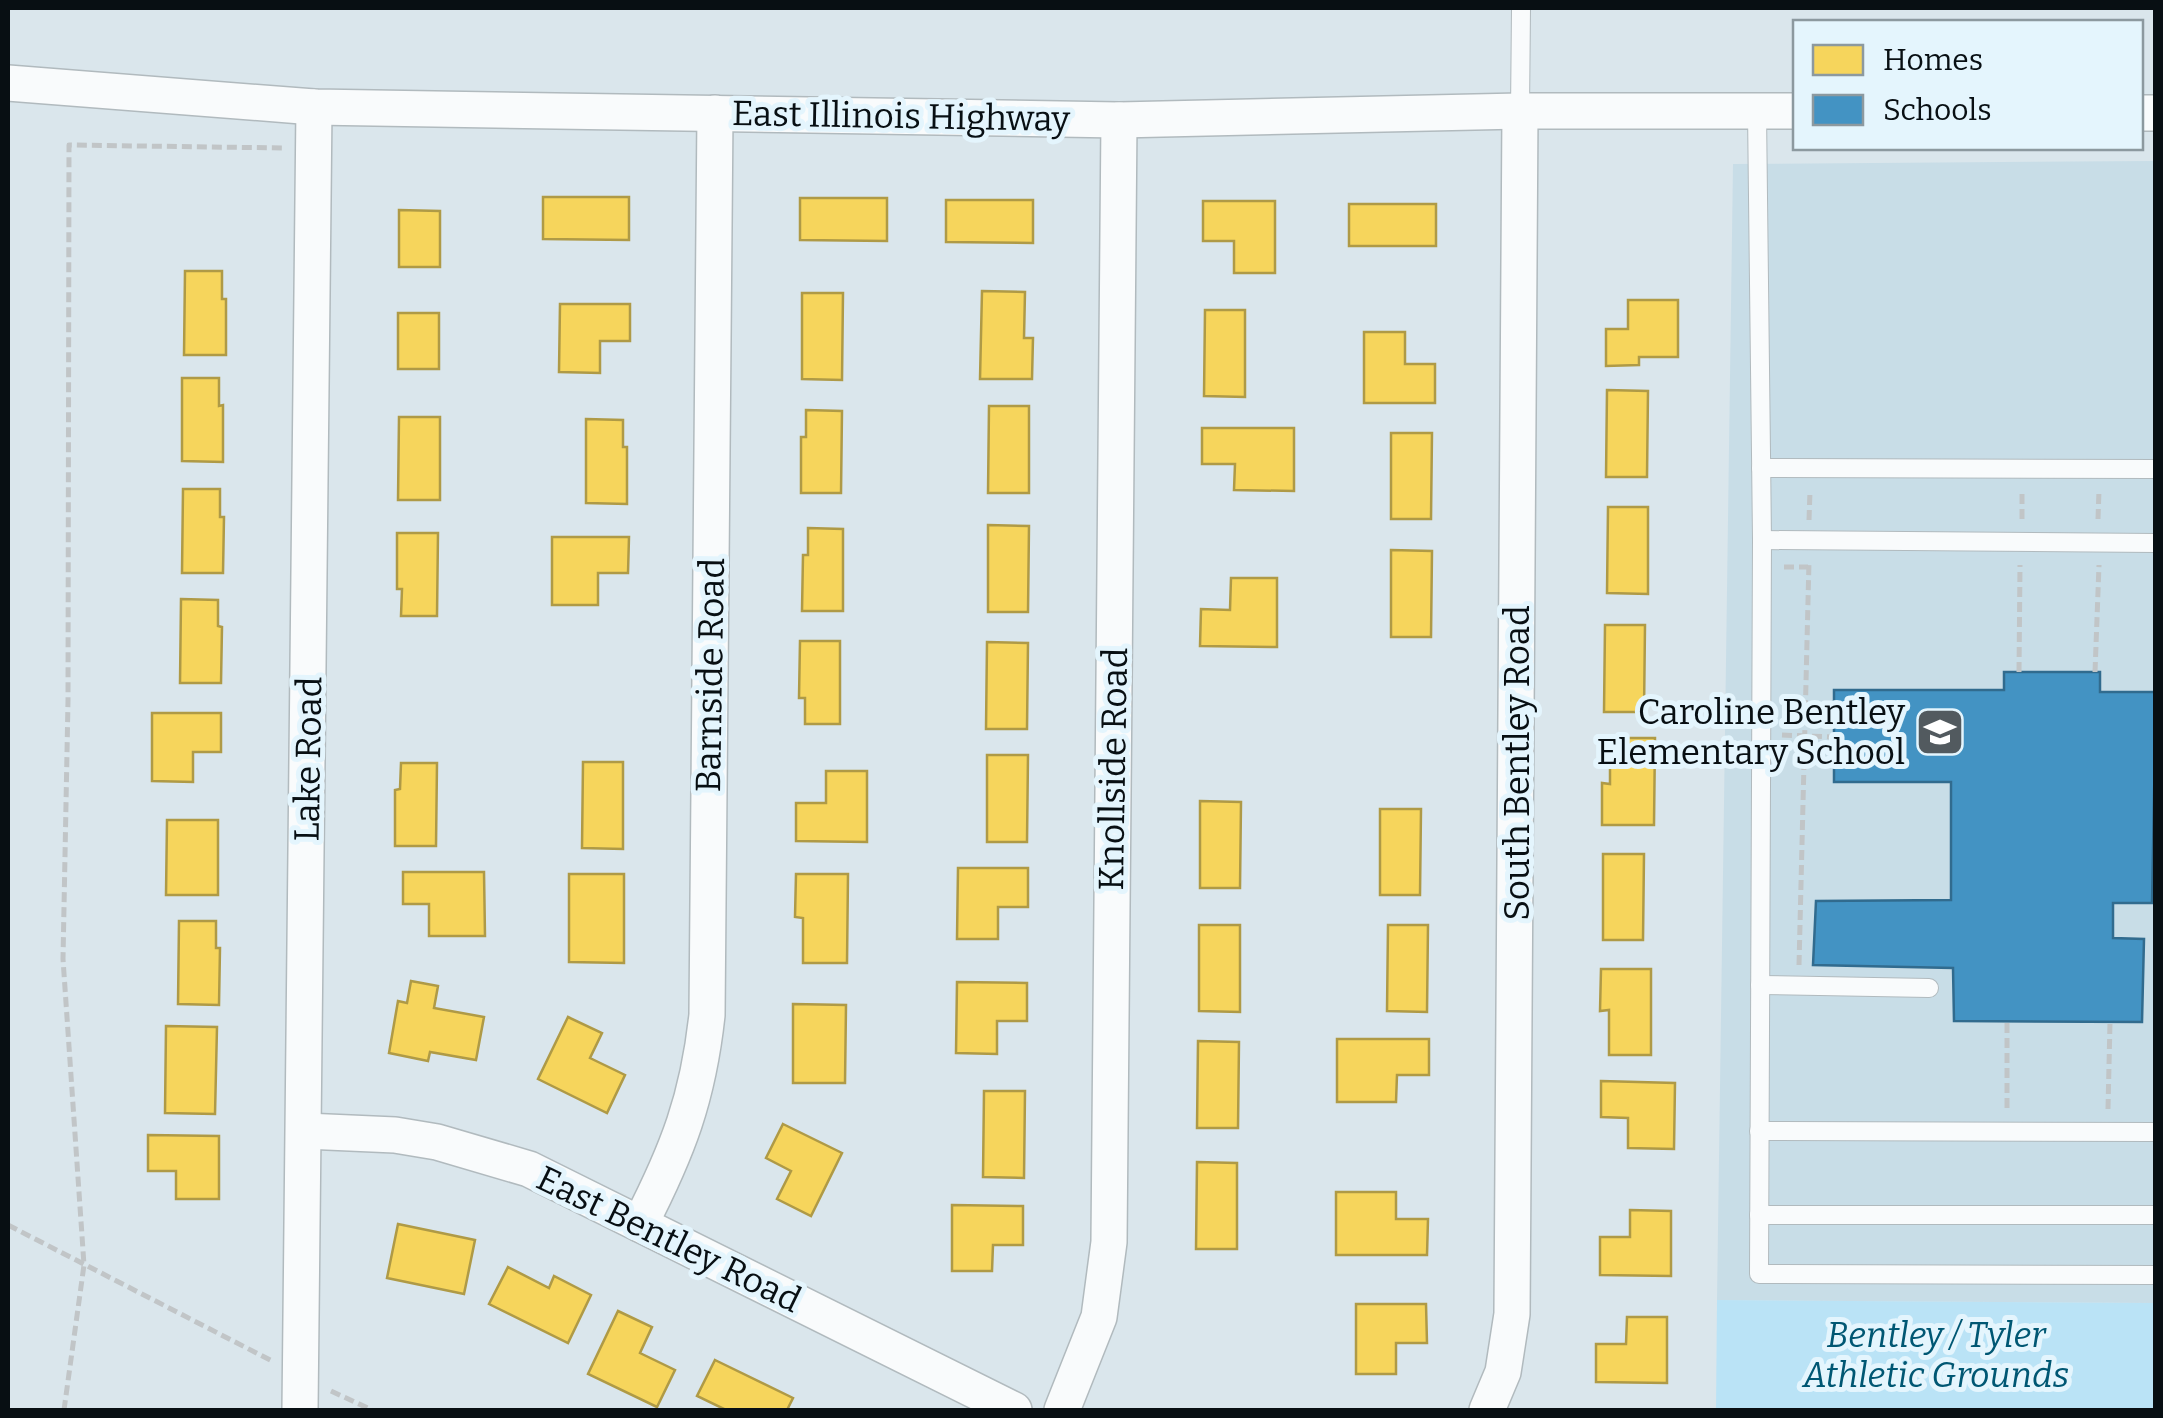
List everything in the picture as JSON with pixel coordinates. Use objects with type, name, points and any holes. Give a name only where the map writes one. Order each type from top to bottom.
[{"type":"street","name":"East Illinois Highway","points":[[8,83],[314,107],[716,114],[1119,120],[1520,111],[1793,111]]},
{"type":"street","name":"Lake Road","points":[[301,1393],[314,107]]},
{"type":"street","name":"South Bentley Road","points":[[1487,1410],[1503,1372],[1512,1314],[1520,111]]},
{"type":"street","name":"Barnside Road","points":[[640,1224],[688,1121],[699,1078],[707,1014],[716,114]]},
{"type":"street","name":"Knollside Road","points":[[1062,1410],[1098,1317],[1109,1242],[1119,120]]},
{"type":"street","name":"East Bentley Road","points":[[305,1131],[395,1135],[470,1150],[529,1169],[1014,1410]]},
{"type":"lane","points":[[1520,8],[1520,111]]},
{"type":"lane","points":[[1757,111],[1762,540],[1758,1274],[2156,1275]]},
{"type":"lane","points":[[1761,468],[2156,470]]},
{"type":"lane","points":[[1762,540],[2156,543]]},
{"type":"lane","points":[[1760,985],[1929,988]]},
{"type":"lane","points":[[1759,1131],[2156,1132]]},
{"type":"lane","points":[[1759,1214],[2156,1216]]},
{"type":"path","points":[[64,1410],[84,1265],[63,959],[68,702],[69,145],[314,149]]},
{"type":"path","points":[[1798,985],[1810,468]]},
{"type":"path","points":[[2018,672],[2023,469]]},
{"type":"path","points":[[2095,672],[2100,469]]},
{"type":"path","points":[[1761,734],[1834,737]]},
{"type":"path","points":[[2007,1131],[2008,1021]]},
{"type":"path","points":[[2108,1132],[2110,1022]]},
{"type":"path","points":[[8,1225],[84,1265],[301,1393],[372,1410]]},
{"type":"shaded area","name":"Caroline Bentley Elementary School","points":[[2155,161],[2155,1303],[1717,1300],[1733,164]]},
{"type":"green space","name":"Bentley / Tyler Athletic Grounds","points":[[1717,1300],[2155,1303],[2155,1410],[1716,1410]]},
{"type":"building: Homes","points":[[543,197],[629,197],[629,240],[543,239]]},
{"type":"building: Homes","points":[[800,198],[887,198],[887,241],[800,240]]},
{"type":"building: Homes","points":[[946,200],[1033,200],[1033,243],[946,242]]},
{"type":"building: Homes","points":[[1203,201],[1275,201],[1275,273],[1234,273],[1234,241],[1203,241]]},
{"type":"building: Homes","points":[[1349,204],[1436,204],[1436,246],[1349,246]]},
{"type":"building: Homes","points":[[399,210],[440,211],[440,267],[399,267]]},
{"type":"building: Homes","points":[[185,271],[222,271],[226,355],[184,355]]},
{"type":"building: Homes","points":[[982,291],[1025,292],[1024,338],[1033,338],[1032,379],[980,379]]},
{"type":"building: Homes","points":[[802,293],[843,293],[842,380],[802,379]]},
{"type":"building: Homes","points":[[1628,300],[1678,300],[1678,357],[1639,357],[1639,365],[1606,366],[1606,329],[1628,329]]},
{"type":"building: Homes","points":[[560,304],[630,304],[630,341],[600,341],[600,373],[559,372]]},
{"type":"building: Homes","points":[[1205,310],[1245,310],[1245,397],[1204,396]]},
{"type":"building: Homes","points":[[398,313],[439,313],[439,369],[398,369]]},
{"type":"building: Homes","points":[[1364,332],[1405,332],[1405,364],[1435,364],[1435,403],[1364,403]]},
{"type":"building: Homes","points":[[182,378],[219,378],[223,462],[182,461]]},
{"type":"building: Homes","points":[[1607,390],[1648,391],[1647,477],[1606,477]]},
{"type":"building: Homes","points":[[989,406],[1029,406],[1029,493],[988,493]]},
{"type":"building: Homes","points":[[806,410],[842,411],[841,493],[801,493],[801,437],[806,437]]},
{"type":"building: Homes","points":[[399,417],[440,417],[440,500],[398,500]]},
{"type":"building: Homes","points":[[586,419],[623,420],[627,504],[586,503]]},
{"type":"building: Homes","points":[[1202,428],[1294,428],[1294,491],[1234,490],[1235,464],[1202,464]]},
{"type":"building: Homes","points":[[1391,433],[1432,433],[1431,519],[1391,519]]},
{"type":"building: Homes","points":[[183,489],[220,489],[223,573],[182,573]]},
{"type":"building: Homes","points":[[1608,507],[1648,507],[1648,594],[1607,593]]},
{"type":"building: Homes","points":[[988,525],[1029,526],[1028,612],[988,612]]},
{"type":"building: Homes","points":[[808,528],[843,529],[843,611],[802,611],[803,555],[808,555]]},
{"type":"building: Homes","points":[[397,533],[438,533],[437,616],[401,616]]},
{"type":"building: Homes","points":[[552,537],[629,537],[628,573],[598,573],[598,605],[552,605]]},
{"type":"building: Homes","points":[[1391,550],[1432,551],[1431,637],[1391,637]]},
{"type":"building: Homes","points":[[1231,578],[1277,578],[1277,647],[1200,646],[1201,609],[1230,610]]},
{"type":"building: Homes","points":[[181,599],[218,600],[218,626],[222,627],[221,683],[180,683]]},
{"type":"building: Homes","points":[[1605,625],[1645,625],[1644,712],[1604,712]]},
{"type":"building: Homes","points":[[800,641],[840,641],[840,724],[805,724],[805,698],[799,698]]},
{"type":"building: Homes","points":[[987,642],[1028,643],[1027,729],[986,729]]},
{"type":"building: Homes","points":[[152,713],[221,713],[221,752],[193,752],[193,782],[152,781]]},
{"type":"building: Homes","points":[[1610,738],[1655,738],[1654,825],[1602,825],[1602,783],[1610,784]]},
{"type":"building: Homes","points":[[987,755],[1028,755],[1027,842],[987,842]]},
{"type":"building: Homes","points":[[583,762],[623,762],[623,849],[582,848]]},
{"type":"building: Homes","points":[[401,763],[437,763],[436,846],[395,846],[395,790],[400,789]]},
{"type":"building: Homes","points":[[826,771],[867,771],[867,842],[796,841],[796,803],[826,803]]},
{"type":"building: Homes","points":[[1200,801],[1241,802],[1240,888],[1200,888]]},
{"type":"building: Homes","points":[[1380,809],[1421,809],[1420,895],[1380,895]]},
{"type":"building: Homes","points":[[167,820],[218,820],[218,895],[166,895]]},
{"type":"building: Homes","points":[[1603,854],[1644,854],[1643,940],[1603,940]]},
{"type":"building: Homes","points":[[958,868],[1028,868],[1028,907],[998,907],[998,939],[957,939]]},
{"type":"building: Homes","points":[[403,872],[484,872],[485,936],[429,936],[429,904],[403,904]]},
{"type":"building: Homes","points":[[569,874],[624,874],[624,963],[569,962]]},
{"type":"building: Homes","points":[[796,874],[848,874],[847,963],[803,963],[803,918],[795,917]]},
{"type":"building: Homes","points":[[179,921],[216,921],[216,948],[220,948],[219,1005],[178,1004]]},
{"type":"building: Homes","points":[[1199,925],[1240,925],[1240,1012],[1199,1011]]},
{"type":"building: Homes","points":[[1388,925],[1428,925],[1427,1012],[1387,1011]]},
{"type":"building: Homes","points":[[1601,969],[1651,969],[1651,1055],[1609,1055],[1609,1010],[1600,1011]]},
{"type":"building: Homes","points":[[411,981],[438,986],[434,1008],[484,1017],[476,1060],[430,1052],[428,1061],[389,1053],[398,1001],[407,1003]]},
{"type":"building: Homes","points":[[957,982],[1027,983],[1027,1021],[997,1021],[997,1054],[956,1053]]},
{"type":"building: Homes","points":[[793,1004],[846,1005],[845,1083],[793,1083]]},
{"type":"building: Homes","points":[[568,1017],[602,1033],[590,1058],[625,1075],[607,1113],[538,1079]]},
{"type":"building: Homes","points":[[166,1026],[217,1027],[215,1114],[165,1113]]},
{"type":"building: Homes","points":[[1337,1039],[1429,1039],[1429,1075],[1397,1075],[1396,1102],[1337,1102]]},
{"type":"building: Homes","points":[[1198,1041],[1239,1042],[1238,1128],[1197,1128]]},
{"type":"building: Homes","points":[[1601,1081],[1675,1083],[1674,1149],[1628,1148],[1628,1118],[1601,1117]]},
{"type":"building: Homes","points":[[984,1091],[1025,1091],[1024,1178],[983,1177]]},
{"type":"building: Homes","points":[[783,1124],[842,1153],[811,1216],[777,1199],[791,1171],[766,1158]]},
{"type":"building: Homes","points":[[148,1135],[219,1136],[219,1199],[176,1199],[176,1171],[148,1171]]},
{"type":"building: Homes","points":[[1197,1162],[1237,1163],[1237,1249],[1196,1249]]},
{"type":"building: Homes","points":[[1336,1192],[1396,1192],[1396,1219],[1428,1219],[1427,1255],[1336,1255]]},
{"type":"building: Homes","points":[[952,1205],[1023,1206],[1023,1245],[993,1245],[992,1271],[952,1271]]},
{"type":"building: Homes","points":[[1630,1210],[1671,1211],[1671,1276],[1600,1275],[1600,1237],[1630,1237]]},
{"type":"building: Homes","points":[[398,1224],[475,1240],[464,1294],[387,1278]]},
{"type":"building: Homes","points":[[508,1267],[549,1288],[554,1276],[591,1295],[568,1343],[489,1304]]},
{"type":"building: Homes","points":[[1356,1304],[1426,1304],[1427,1343],[1396,1343],[1396,1374],[1356,1374]]},
{"type":"building: Homes","points":[[618,1311],[652,1327],[640,1353],[675,1370],[657,1407],[588,1374]]},
{"type":"building: Homes","points":[[1627,1317],[1667,1317],[1667,1383],[1596,1382],[1596,1344],[1626,1344]]},
{"type":"building: Homes","points":[[715,1360],[793,1398],[787,1410],[726,1410],[697,1396]]},
{"type":"building: Schools","name":"Caroline Bentley Elementary School","points":[[2004,672],[2100,672],[2100,692],[2156,692],[2152,903],[2113,903],[2113,938],[2144,939],[2142,1022],[1954,1021],[1953,968],[1813,965],[1816,901],[1951,900],[1951,782],[1834,782],[1834,690],[2004,690]]},
{"type":"place","name":"Caroline Bentley Elementary School","points":[[1940,732]]}]
